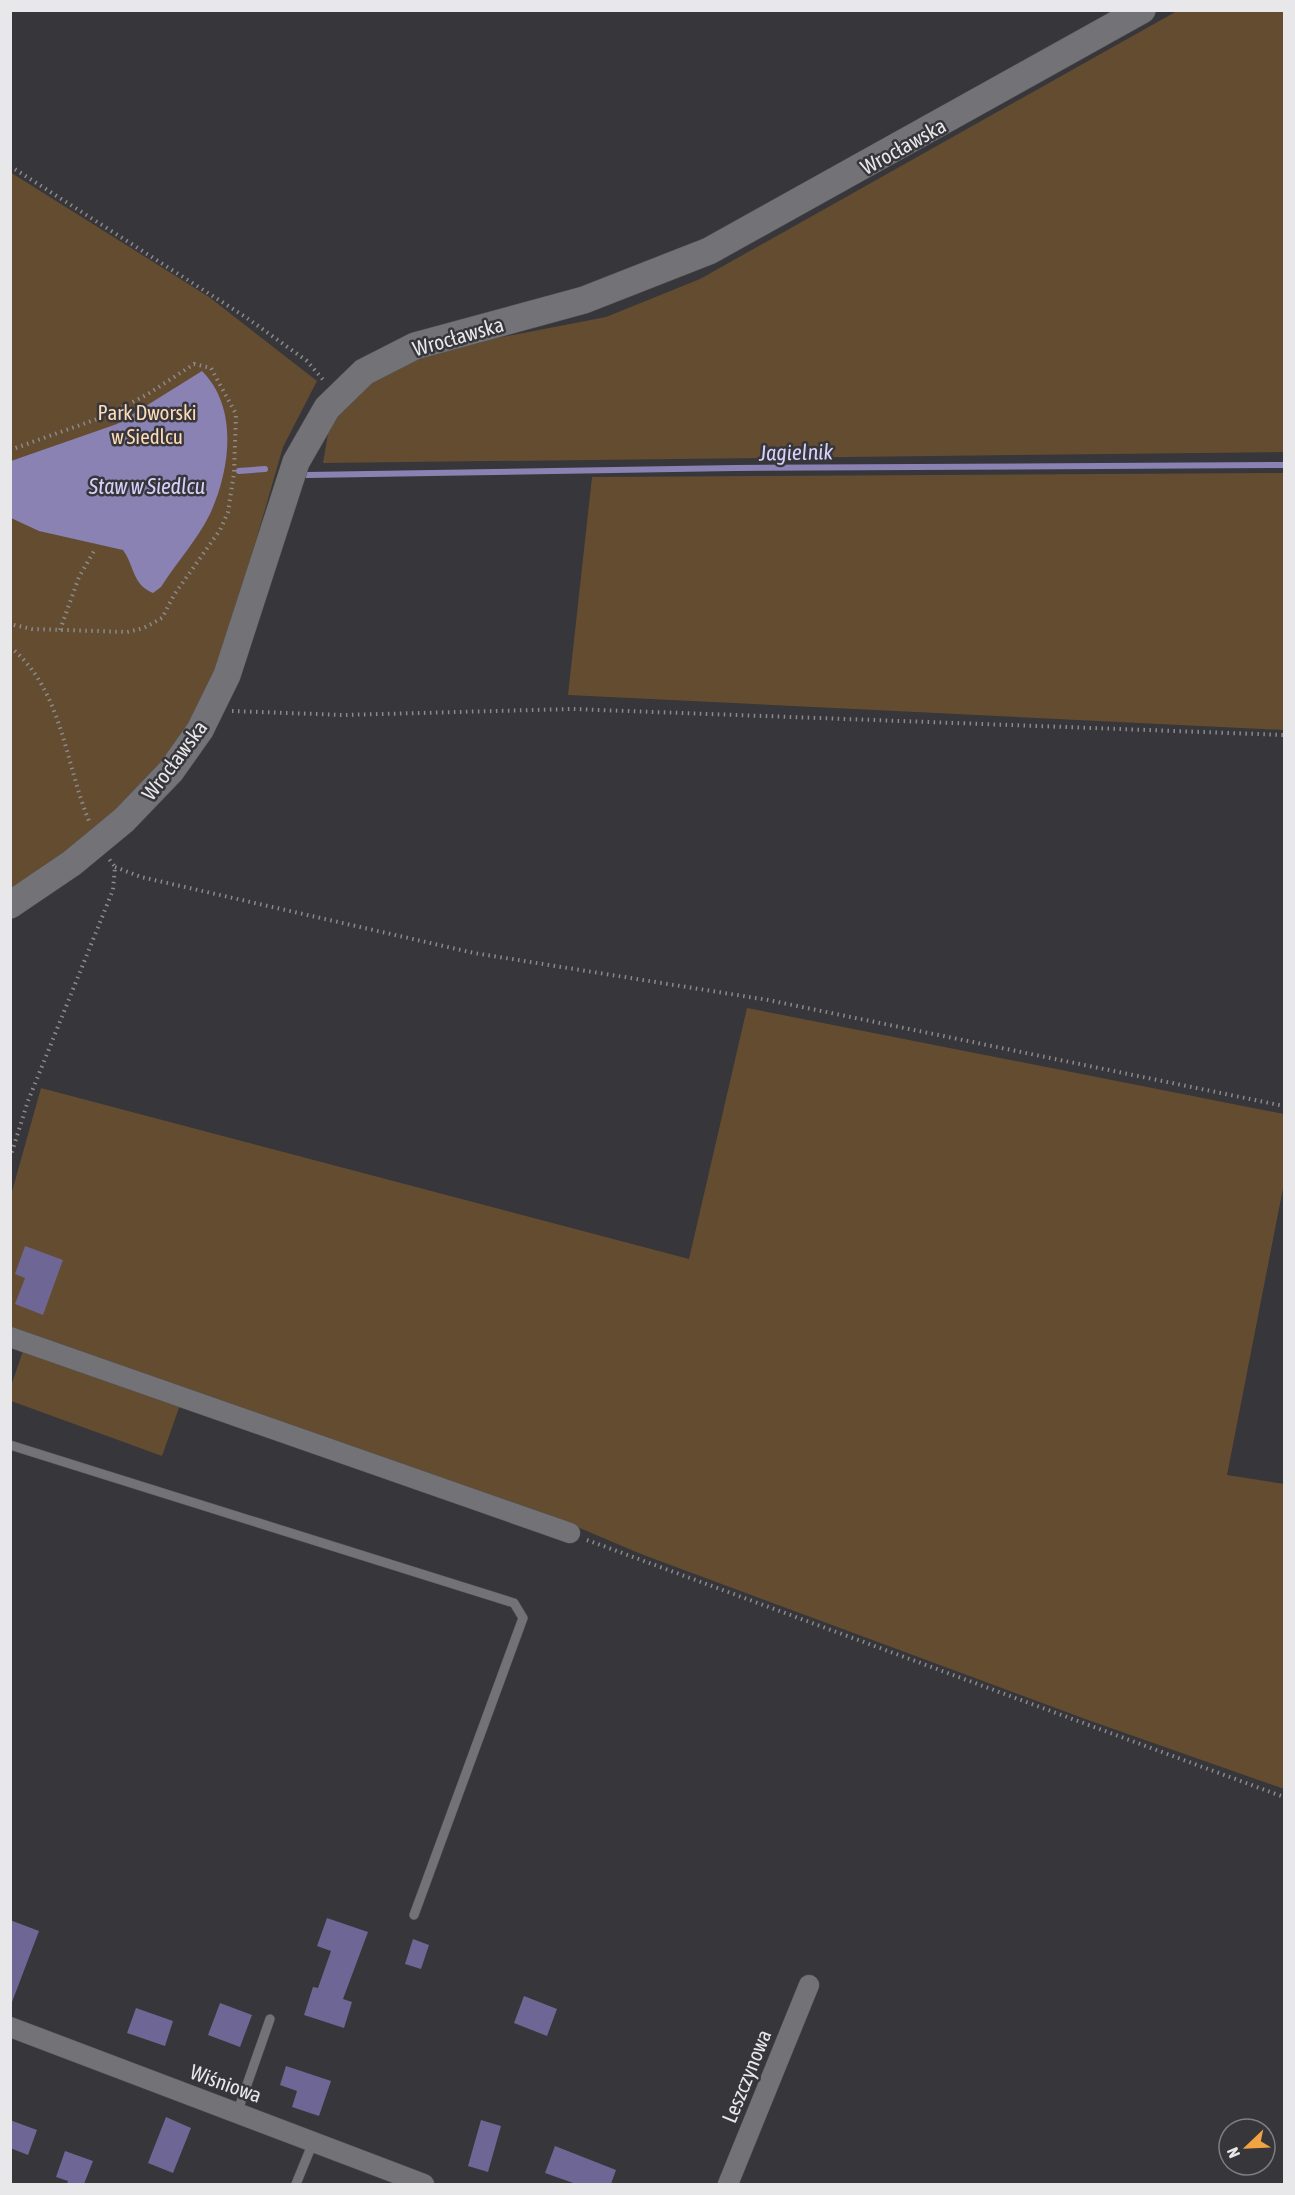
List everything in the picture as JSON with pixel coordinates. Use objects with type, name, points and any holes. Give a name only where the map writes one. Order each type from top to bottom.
[{"type":"street","name":"Wrocławska","points":[[10,905],[98,843],[124,820],[171,771],[200,730],[226,675],[292,472],[315,426],[338,396],[364,372],[415,346],[584,300],[710,251],[1142,10]]},
{"type":"street","points":[[10,1337],[570,1533]]},
{"type":"street","name":"Leszczynowa","points":[[728,2184],[809,1985]]},
{"type":"street","name":"Wiśniowa","points":[[10,2027],[314,2140],[424,2184]]},
{"type":"lane","points":[[10,1444],[514,1603],[523,1618],[414,1915]]},
{"type":"lane","points":[[237,2112],[270,2019]]},
{"type":"lane","points":[[296,2184],[314,2140]]},
{"type":"path","points":[[10,166],[247,318],[307,361],[338,396]]},
{"type":"path","points":[[10,450],[106,416],[148,394],[194,364],[211,368],[236,414],[234,473],[228,512],[220,530],[174,595],[162,618],[144,628],[127,632],[32,629],[10,624]]},
{"type":"path","points":[[60,630],[79,577],[94,551]]},
{"type":"path","points":[[10,647],[43,684],[58,723],[69,766],[98,843],[115,867],[141,877],[474,953],[768,1000],[1284,1106]]},
{"type":"path","points":[[210,709],[252,713],[344,715],[572,709],[1284,735]]},
{"type":"path","points":[[10,1158],[28,1101],[113,890],[115,867]]},
{"type":"path","points":[[570,1533],[1284,1797]]},
{"type":"green space","points":[[1177,11],[1284,11],[1284,452],[323,463],[329,428],[360,389],[410,360],[456,346],[606,317],[700,279]]},
{"type":"green space","name":"Park Dworski w Siedlcu","points":[[10,172],[209,297],[317,381],[283,447],[221,662],[190,726],[147,785],[30,880],[10,889]]},
{"type":"green space","points":[[1284,473],[1284,730],[568,695],[592,477]]},
{"type":"green space","points":[[747,1008],[1284,1114],[1284,1183],[1227,1475],[1284,1484],[1284,1789],[1088,1720],[641,1554],[549,1515],[11,1329],[11,1195],[41,1088],[689,1259]]},
{"type":"green space","points":[[24,1348],[180,1405],[162,1456],[11,1401],[11,1386]]},
{"type":"water","name":"Staw w Siedlcu","points":[[202,371],[214,386],[222,403],[226,421],[226,459],[217,497],[210,514],[161,587],[153,593],[141,585],[123,550],[39,531],[11,518],[11,461],[117,424]]},
{"type":"building","points":[[25,1246],[63,1260],[43,1315],[15,1304],[25,1278],[15,1274]]},
{"type":"building","points":[[327,1918],[368,1932],[343,1999],[352,2002],[344,2028],[304,2015],[313,1987],[318,1988],[331,1951],[317,1946]]},
{"type":"building","points":[[10,1920],[39,1931],[12,2002],[10,2002]]},
{"type":"building","points":[[413,1939],[429,1945],[421,1969],[405,1964]]},
{"type":"building","points":[[524,1996],[557,2009],[547,2036],[514,2023]]},
{"type":"building","points":[[220,2003],[252,2015],[240,2047],[208,2035]]},
{"type":"building","points":[[136,2008],[173,2021],[165,2046],[127,2033]]},
{"type":"building","points":[[286,2066],[331,2081],[319,2116],[292,2107],[297,2091],[280,2085]]},
{"type":"building","points":[[166,2117],[191,2128],[173,2173],[148,2163]]},
{"type":"building","points":[[10,2120],[37,2130],[28,2155],[10,2148]]},
{"type":"building","points":[[481,2120],[501,2126],[488,2172],[468,2166]]},
{"type":"building","points":[[555,2146],[616,2170],[611,2184],[576,2184],[545,2173]]},
{"type":"building","points":[[65,2151],[93,2161],[84,2184],[67,2184],[68,2181],[56,2177]]},
{"type":"waterway","name":"Jagielnik","points":[[307,475],[735,468],[1284,465]]},
{"type":"waterway","name":"Jagielnik","points":[[239,471],[265,469]]}]
